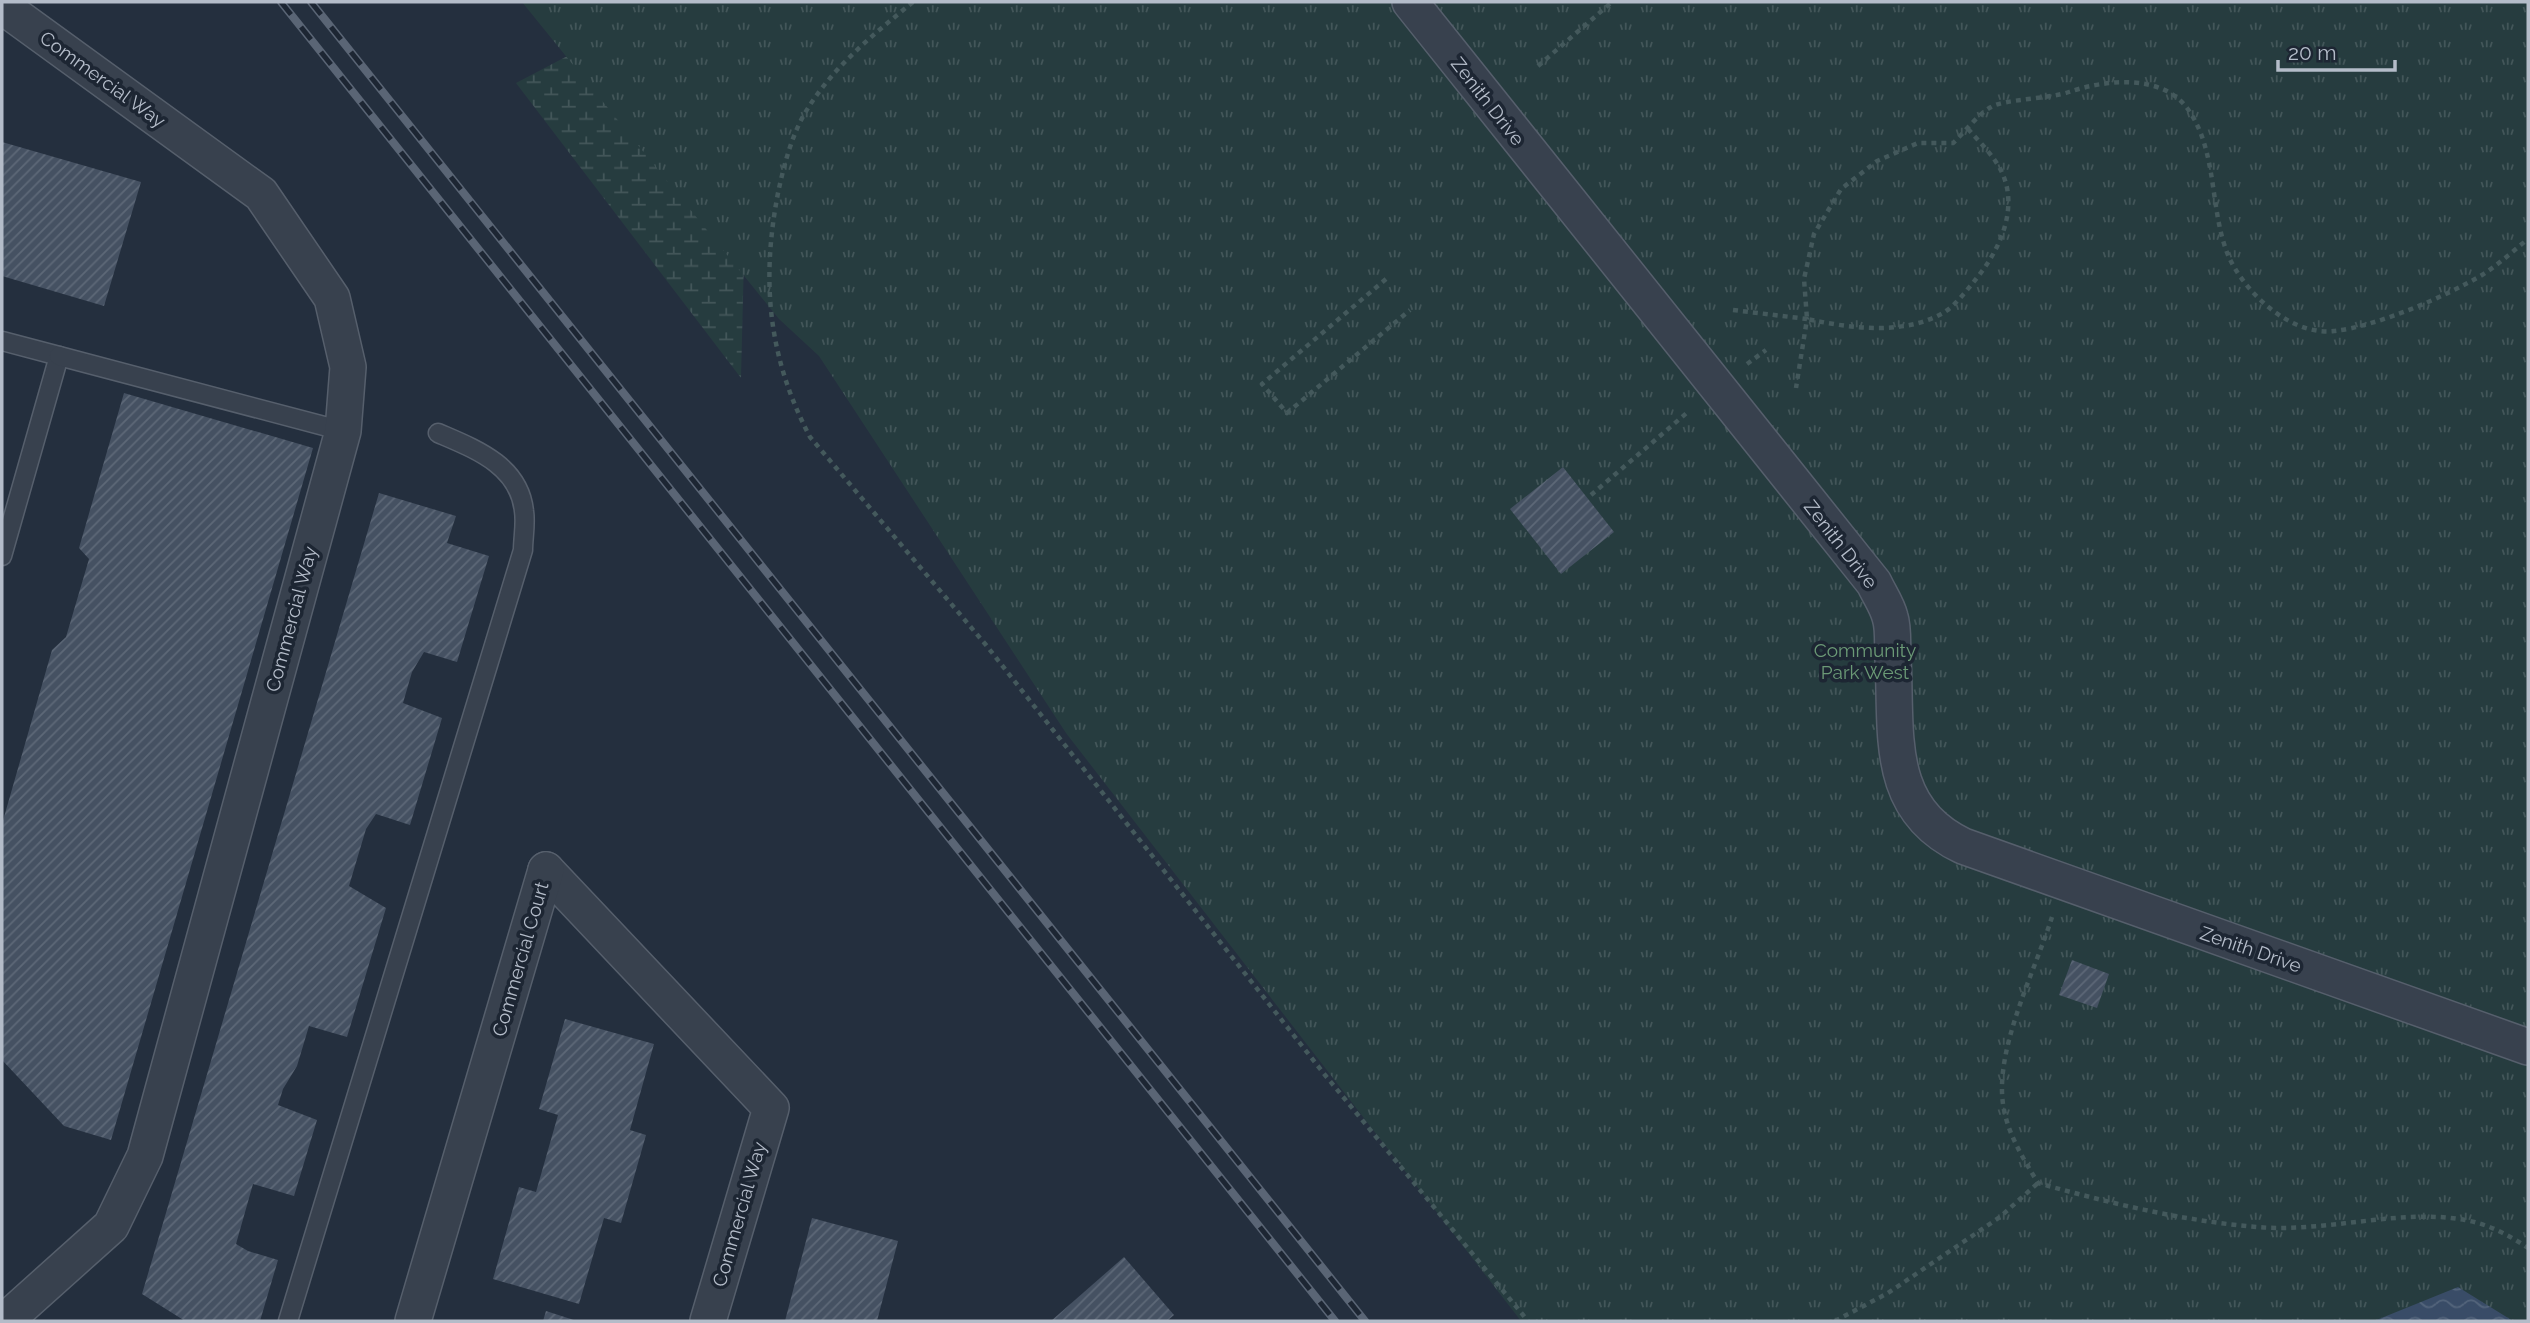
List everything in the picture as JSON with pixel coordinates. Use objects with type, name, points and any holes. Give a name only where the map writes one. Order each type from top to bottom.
[{"type":"street","name":"Zenith Drive","points":[[1410,2],[1874,583],[1890,617],[1898,751],[1903,786],[1920,817],[1937,832],[1963,846],[2528,1047]]},
{"type":"street","name":"Commercial Way","points":[[2,6],[261,194],[332,298],[348,367],[343,431],[145,1156],[111,1226],[5,1321]]},
{"type":"street","name":"Commercial Court","points":[[413,1321],[546,870],[771,1108]]},
{"type":"street","name":"Commercial Way","points":[[708,1321],[771,1108]]},
{"type":"lane","points":[[2,341],[343,431]]},
{"type":"lane","points":[[2,556],[59,356]]},
{"type":"lane","points":[[288,1321],[523,550],[524,511],[515,482],[489,456],[438,433]]},
{"type":"path","points":[[913,2],[850,54],[807,109],[784,163],[772,225],[767,286],[777,356],[790,399],[810,437],[995,656],[1325,1075],[1528,1321]]},
{"type":"path","points":[[1538,66],[1612,2]]},
{"type":"path","points":[[1797,388],[1807,319],[1804,279],[1814,234],[1841,189],[1877,161],[1918,144],[1953,143],[1992,106],[2051,98],[2096,83],[2152,86],[2173,94],[2187,107],[2204,144],[2220,226],[2238,274],[2266,304],[2294,322],[2317,330],[2332,331],[2379,320],[2446,293],[2483,274],[2528,239]]},
{"type":"path","points":[[1733,310],[1807,319],[1849,328],[1875,329],[1943,313],[1989,263],[2003,235],[2010,205],[1997,163],[1968,129]]},
{"type":"path","points":[[1386,279],[1262,384],[1287,413],[1410,310]]},
{"type":"path","points":[[1737,371],[1766,349]]},
{"type":"path","points":[[1591,495],[1690,411]]},
{"type":"path","points":[[2064,883],[2011,1037],[2003,1075],[2003,1104],[2015,1144],[2038,1182],[2105,1202],[2258,1228],[2320,1228],[2411,1218],[2465,1220],[2506,1233],[2528,1248]]},
{"type":"path","points":[[1835,1321],[1888,1293],[1989,1225],[2038,1182]]},
{"type":"green space","name":"Community Park West","points":[[522,2],[2528,2],[2528,1321],[1521,1321],[1066,733],[819,356],[779,319]]},
{"type":"green space","points":[[596,41],[745,218],[741,378],[516,83]]},
{"type":"water","points":[[2458,1287],[2513,1321],[2374,1321]]},
{"type":"building","points":[[2,142],[141,182],[104,306],[2,276]]},
{"type":"building","points":[[124,393],[313,448],[111,1140],[64,1126],[2,1060],[2,824],[52,650],[66,637],[89,559],[79,548]]},
{"type":"building","points":[[1563,467],[1614,532],[1561,574],[1510,509]]},
{"type":"building","points":[[379,493],[456,516],[447,543],[489,556],[457,662],[424,652],[412,672],[403,703],[442,718],[410,825],[376,814],[366,829],[349,886],[386,908],[347,1037],[309,1026],[297,1066],[283,1089],[278,1105],[317,1120],[294,1196],[253,1184],[236,1244],[248,1251],[278,1260],[260,1321],[185,1321],[142,1294]]},
{"type":"building","points":[[2072,960],[2109,974],[2097,1008],[2059,995]]},
{"type":"building","points":[[565,1019],[654,1044],[630,1130],[646,1135],[621,1223],[604,1218],[579,1304],[493,1279],[519,1187],[536,1192],[558,1115],[539,1109]]},
{"type":"building","points":[[812,1218],[898,1241],[877,1321],[785,1321]]},
{"type":"building","points":[[1124,1257],[1174,1315],[1167,1321],[1051,1321]]},
{"type":"building","points":[[546,1311],[577,1321],[543,1321]]},
{"type":"railway","points":[[281,2],[1335,1321]]},
{"type":"railway","points":[[311,2],[1365,1321]]}]
